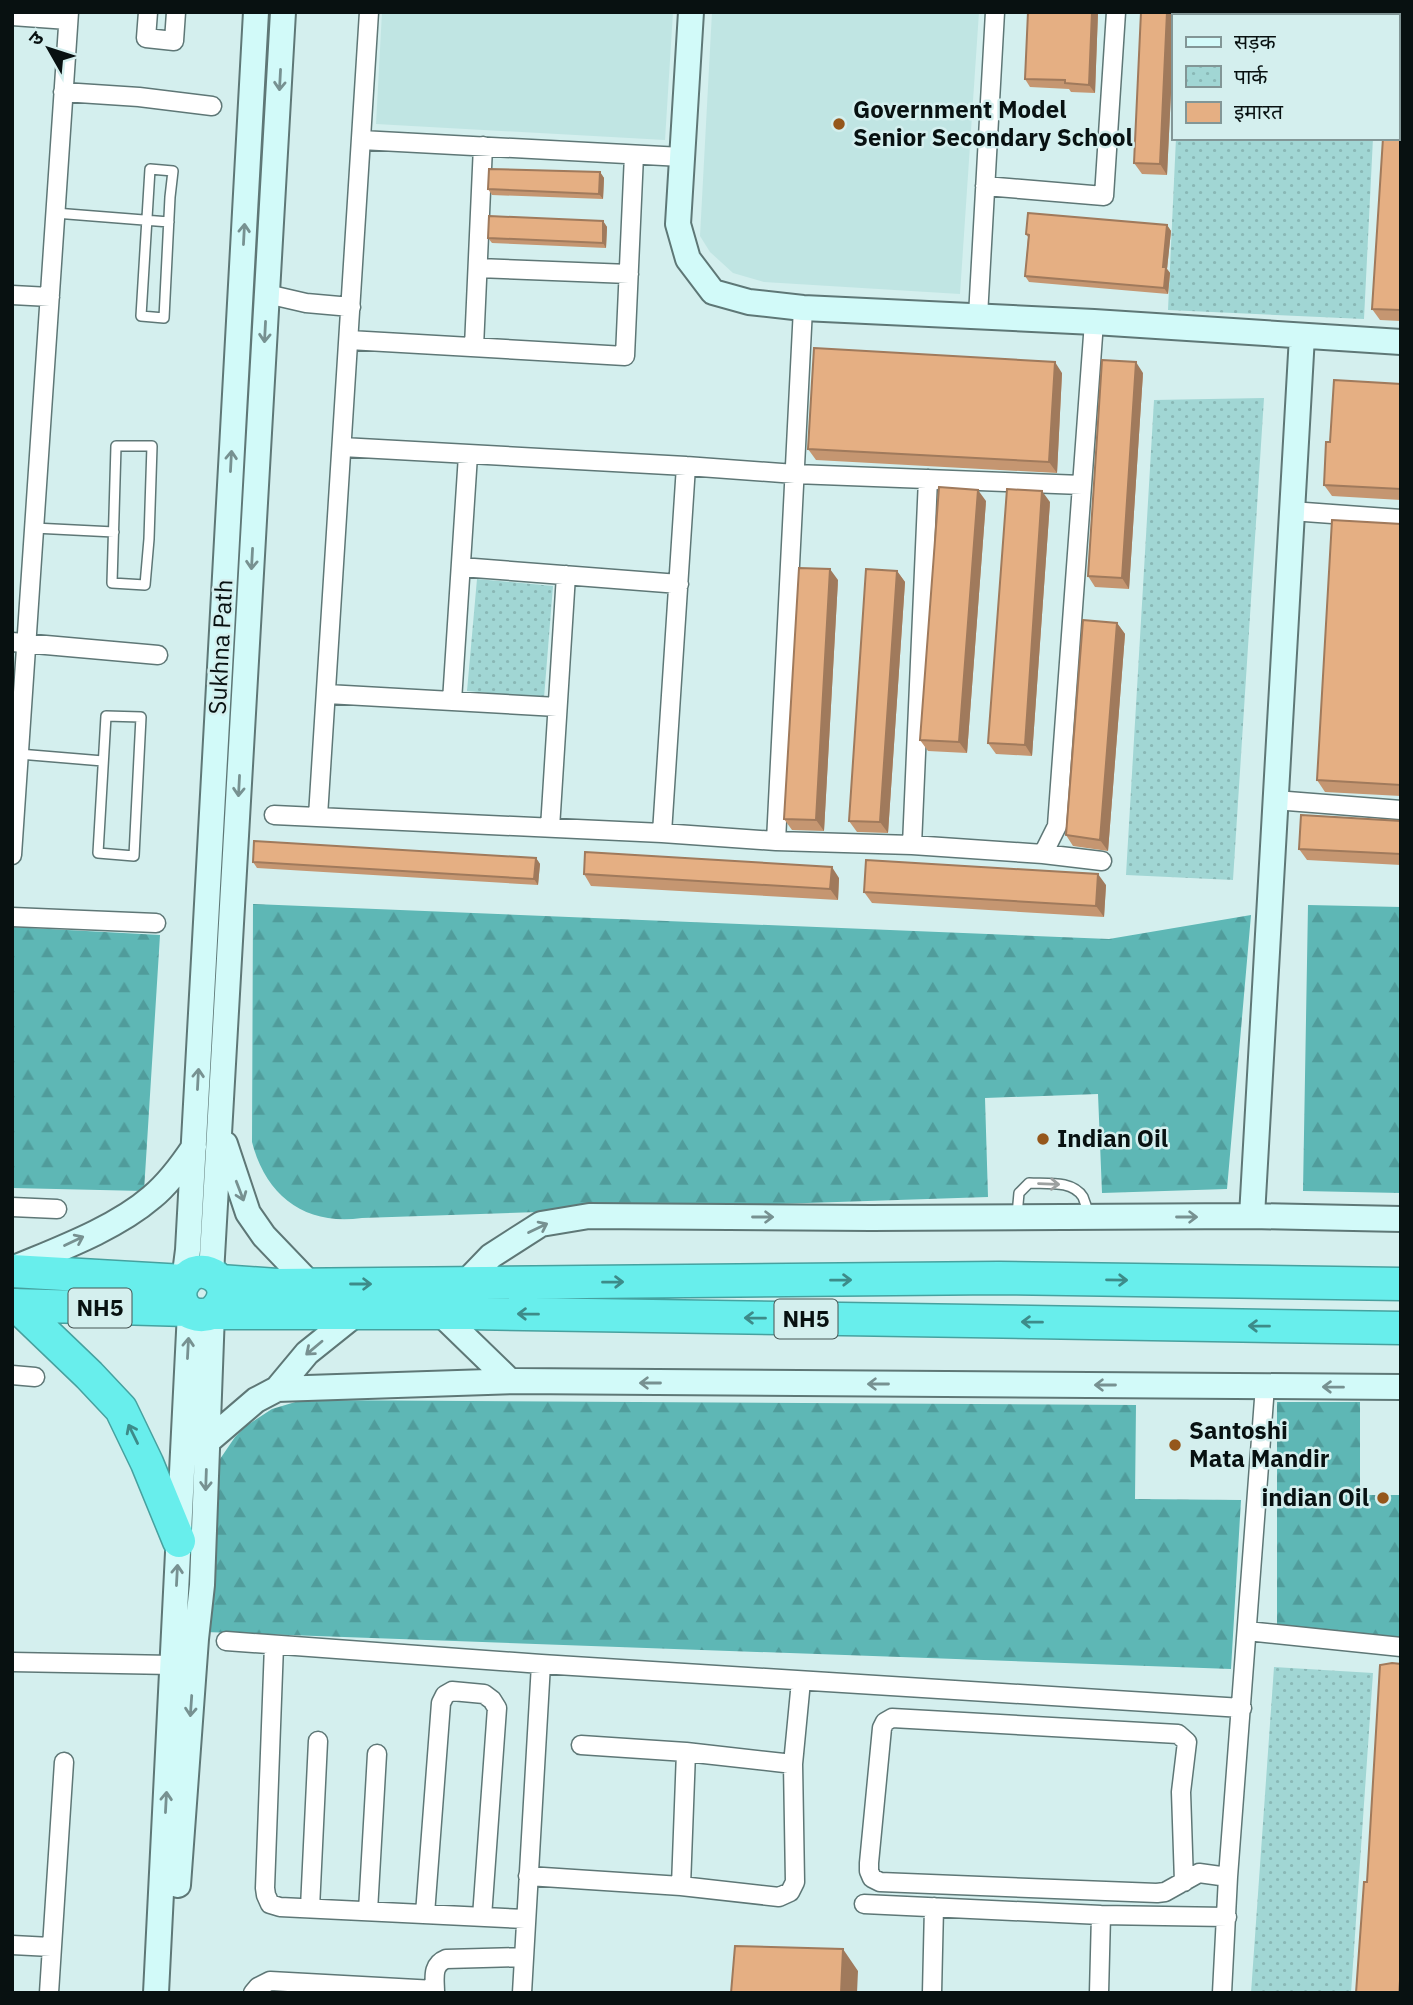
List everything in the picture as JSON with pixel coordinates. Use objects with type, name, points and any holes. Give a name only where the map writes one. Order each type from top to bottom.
[{"type":"highway","name":"NH5","points":[[12,1270],[357,1313],[1401,1328]]},
{"type":"highway","name":"NH5","points":[[14,1305],[201,1295],[277,1285],[310,1284],[999,1278],[1401,1284]]},
{"type":"highway","points":[[14,1305],[121,1409],[179,1541]]},
{"type":"main road","name":"Sukhna Path","points":[[201,1295],[188,1250],[256,12]]},
{"type":"main road","name":"Sukhna Path","points":[[201,1295],[219,1126],[284,12]]},
{"type":"main road","points":[[691,12],[678,224],[688,259],[713,292],[749,302],[803,308],[1094,322],[1401,342]]},
{"type":"main road","points":[[1252,1216],[1301,336]]},
{"type":"main road","points":[[219,1126],[248,1213],[264,1236],[310,1284]]},
{"type":"main road","points":[[12,1270],[130,1213],[169,1181],[194,1147]]},
{"type":"main road","points":[[465,1283],[491,1256],[541,1224],[589,1216],[1252,1216],[1401,1219]]},
{"type":"main road","points":[[172,1993],[202,1585],[207,1442],[201,1295]]},
{"type":"main road","points":[[156,1993],[179,1541],[201,1295]]},
{"type":"main road","points":[[207,1442],[256,1400],[277,1389],[307,1353],[357,1313]]},
{"type":"main road","points":[[440,1314],[510,1381]]},
{"type":"main road","points":[[277,1389],[510,1381],[1401,1387]]},
{"type":"street","points":[[148,12],[146,38],[174,41],[176,12]]},
{"type":"street","points":[[318,816],[369,12]]},
{"type":"street","points":[[978,316],[995,12]]},
{"type":"street","points":[[985,186],[1104,196],[1116,12]]},
{"type":"street","points":[[12,16],[68,16],[34,528],[19,643],[19,754],[14,795],[12,855]]},
{"type":"street","points":[[63,92],[139,97],[212,106]]},
{"type":"street","points":[[361,140],[682,157]]},
{"type":"street","points":[[474,347],[483,146]]},
{"type":"street","points":[[349,340],[625,356],[634,155]]},
{"type":"street","points":[[478,268],[629,274]]},
{"type":"street","points":[[267,294],[306,303],[351,307]]},
{"type":"street","points":[[12,295],[50,297]]},
{"type":"street","points":[[776,841],[803,308]]},
{"type":"street","points":[[1044,854],[1057,826],[1094,322]]},
{"type":"street","points":[[342,447],[795,474],[1082,485]]},
{"type":"street","points":[[452,701],[468,454]]},
{"type":"street","points":[[662,833],[686,466]]},
{"type":"street","points":[[912,845],[928,479]]},
{"type":"street","points":[[1292,511],[1401,519]]},
{"type":"street","points":[[461,567],[678,584]]},
{"type":"street","points":[[550,828],[565,575]]},
{"type":"street","points":[[19,643],[158,656]]},
{"type":"street","points":[[327,694],[557,707]]},
{"type":"street","points":[[1275,800],[1401,810]]},
{"type":"street","points":[[274,815],[776,841],[912,845],[1044,854],[1102,861]]},
{"type":"street","points":[[12,917],[156,923]]},
{"type":"street","points":[[12,1207],[57,1209]]},
{"type":"street","points":[[12,1375],[35,1377]]},
{"type":"street","points":[[1222,1993],[1228,1877],[1265,1386]]},
{"type":"street","points":[[1247,1631],[1401,1647]]},
{"type":"street","points":[[226,1641],[541,1664],[1242,1708]]},
{"type":"street","points":[[274,1645],[266,1895],[270,1904],[280,1907],[525,1919]]},
{"type":"street","points":[[12,1662],[172,1665]]},
{"type":"street","points":[[522,1993],[541,1664]]},
{"type":"street","points":[[528,1876],[681,1886],[779,1897],[790,1892],[795,1882],[793,1764],[801,1681]]},
{"type":"street","points":[[425,1913],[441,1703],[445,1695],[452,1691],[484,1695],[492,1700],[497,1708],[482,1917]]},
{"type":"street","points":[[1184,1882],[1181,1793],[1186,1742],[1178,1734],[892,1718],[885,1722],[882,1728],[869,1863],[872,1878],[880,1882],[1157,1893],[1165,1892],[1184,1882],[1199,1873],[1228,1877]]},
{"type":"street","points":[[310,1908],[318,1741]]},
{"type":"street","points":[[581,1745],[686,1752],[793,1764]]},
{"type":"street","points":[[681,1886],[686,1752]]},
{"type":"street","points":[[368,1911],[377,1754]]},
{"type":"street","points":[[48,1993],[64,1762]]},
{"type":"street","points":[[864,1904],[1101,1915],[1227,1917]]},
{"type":"street","points":[[932,1993],[934,1907]]},
{"type":"street","points":[[1099,1993],[1101,1915]]},
{"type":"street","points":[[12,1945],[51,1947]]},
{"type":"street","points":[[253,1993],[270,1981],[435,1991],[435,1970],[439,1962],[446,1959],[524,1957]]},
{"type":"lane","points":[[150,169],[173,171],[169,222],[164,318],[141,316],[150,169]]},
{"type":"lane","points":[[55,213],[169,222]]},
{"type":"lane","points":[[116,446],[152,446],[145,585],[112,583],[114,532],[116,446]]},
{"type":"lane","points":[[34,528],[114,532]]},
{"type":"lane","points":[[106,716],[141,717],[134,856],[98,853],[103,761],[106,716]]},
{"type":"lane","points":[[19,754],[103,761]]},
{"type":"lane","points":[[1017,1217],[1019,1193],[1029,1183],[1064,1184],[1074,1188],[1082,1197],[1090,1217]]},
{"type":"shaded area","points":[[382,12],[673,12],[665,140],[376,124]]},
{"type":"shaded area","name":"Government Model Senior Secondary School","points":[[712,12],[979,12],[960,294],[764,282],[733,273],[710,252],[700,236]]},
{"type":"green space","points":[[1183,12],[1379,12],[1379,14]]},
{"type":"green space","points":[[1176,140],[1373,140],[1364,319],[1168,310]]},
{"type":"green space","points":[[1264,398],[1233,880],[1126,875],[1154,400]]},
{"type":"green space","points":[[477,579],[553,586],[544,698],[467,691]]},
{"type":"green space","points":[[253,904],[1109,939],[1251,915],[1227,1189],[1102,1193],[1098,1094],[985,1098],[988,1197],[342,1219],[323,1217],[291,1204],[278,1192],[258,1161],[252,1142]]},
{"type":"green space","points":[[1308,905],[1401,907],[1401,1193],[1303,1191]]},
{"type":"green space","points":[[12,927],[160,935],[144,1191],[12,1188]]},
{"type":"green space","points":[[302,1400],[1136,1405],[1135,1499],[1241,1500],[1231,1669],[205,1632],[218,1462],[246,1426],[272,1409]]},
{"type":"green space","points":[[1277,1402],[1360,1402],[1360,1495],[1401,1495],[1401,1640],[1277,1633]]},
{"type":"green space","points":[[1274,1667],[1373,1673],[1351,1993],[1251,1993]]},
{"type":"building","points":[[1028,12],[1092,12],[1089,85],[1065,83],[1065,80],[1025,79]]},
{"type":"building","points":[[1141,12],[1167,12],[1160,164],[1134,163]]},
{"type":"building","points":[[1401,29],[1401,310],[1372,309],[1383,140],[1399,140]]},
{"type":"building","points":[[489,169],[600,172],[599,194],[488,189]]},
{"type":"building","points":[[1028,213],[1167,225],[1164,288],[1025,276]]},
{"type":"building","points":[[489,216],[603,221],[603,243],[488,238]]},
{"type":"building","points":[[814,348],[1055,362],[1049,462],[808,449]]},
{"type":"building","points":[[1102,360],[1136,362],[1122,578],[1088,576]]},
{"type":"building","points":[[1334,380],[1401,384],[1401,489],[1324,485]]},
{"type":"building","points":[[939,487],[978,490],[959,742],[920,740]]},
{"type":"building","points":[[1007,489],[1042,491],[1025,745],[988,743]]},
{"type":"building","points":[[1332,520],[1401,524],[1401,785],[1317,780]]},
{"type":"building","points":[[799,568],[830,569],[816,820],[784,819]]},
{"type":"building","points":[[866,569],[897,571],[880,822],[849,821]]},
{"type":"building","points":[[1083,620],[1117,623],[1100,840],[1066,835]]},
{"type":"building","points":[[1301,815],[1401,821],[1401,854],[1299,849]]},
{"type":"building","points":[[254,841],[536,858],[534,879],[253,862]]},
{"type":"building","points":[[585,852],[832,867],[830,889],[584,874]]},
{"type":"building","points":[[866,860],[1098,874],[1096,906],[864,892]]},
{"type":"building","points":[[1401,1664],[1399,1993],[1356,1993],[1364,1882],[1367,1882],[1380,1665]]},
{"type":"building","points":[[735,1946],[843,1949],[841,1993],[731,1993]]},
{"type":"place","name":"Government Model Senior Secondary School","points":[[839,124]]},
{"type":"place","name":"Indian Oil","points":[[1043,1139]]},
{"type":"place","name":"Santoshi Mata Mandir","points":[[1175,1445]]},
{"type":"place","name":"indian Oil","points":[[1383,1498]]}]
